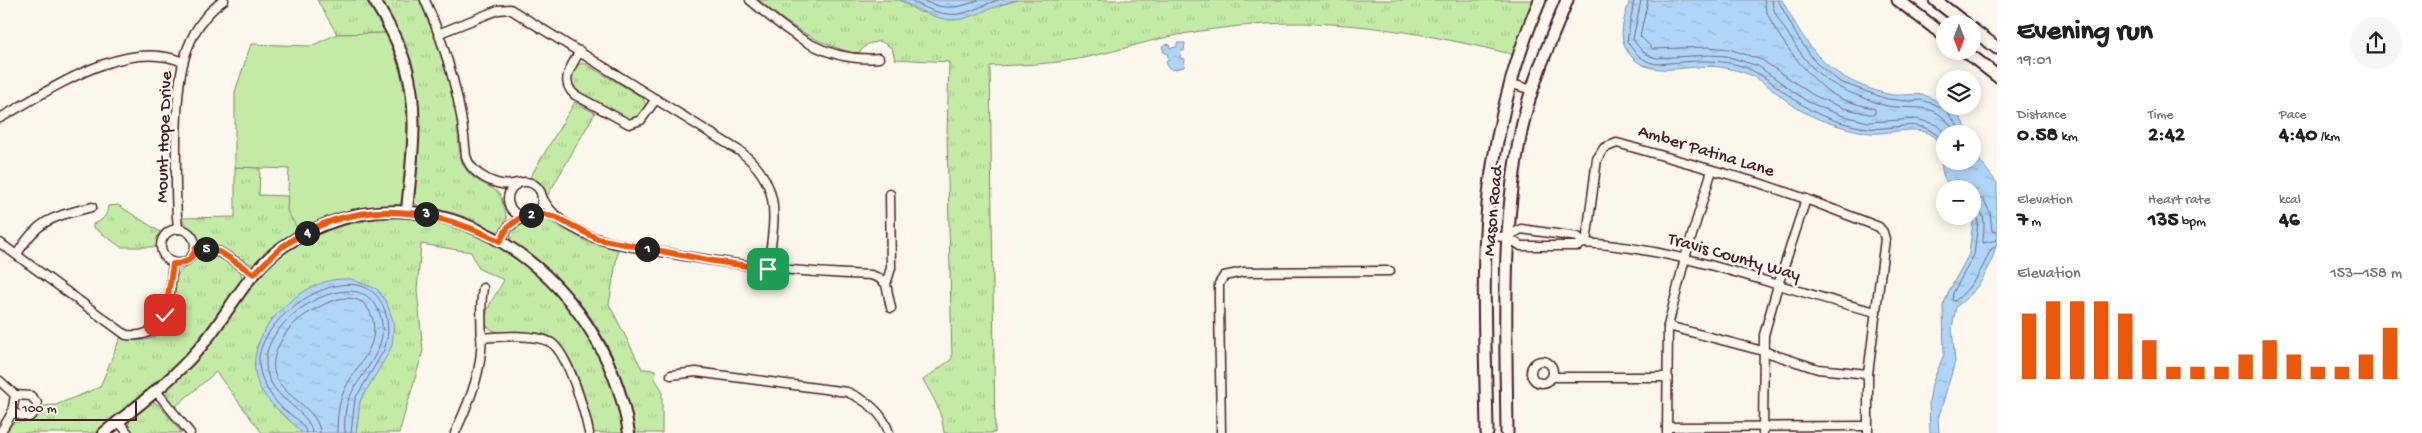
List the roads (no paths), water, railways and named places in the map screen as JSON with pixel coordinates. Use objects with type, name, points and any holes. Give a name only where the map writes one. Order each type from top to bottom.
[{"type":"main road","name":"Mason Road","points":[[1487,433],[1485,264],[1490,187],[1503,116],[1523,45],[1540,0]]},
{"type":"main road","name":"Mason Road","points":[[1507,433],[1507,237],[1516,159],[1532,90],[1567,0]]},
{"type":"main road","points":[[1898,0],[1936,29]]},
{"type":"main road","points":[[1935,0],[1954,15]]},
{"type":"main road","points":[[1981,36],[1997,48]]},
{"type":"main road","points":[[1977,60],[1997,76]]},
{"type":"street","name":"Mount Hope Drive","points":[[178,229],[175,189],[179,74],[196,30],[214,7],[224,0]]},
{"type":"street","points":[[374,0],[400,47],[411,86],[413,132],[407,212]]},
{"type":"street","points":[[425,0],[440,33],[457,91],[467,160],[475,172],[495,182],[508,185],[523,182],[534,184],[541,192],[549,211],[557,218]]},
{"type":"street","points":[[750,0],[782,27],[810,45],[851,59],[879,58]]},
{"type":"street","points":[[440,33],[498,10],[510,9],[741,152],[761,170],[770,187],[774,204],[768,269]]},
{"type":"street","points":[[580,52],[568,71],[566,78],[569,90],[575,95],[629,124],[642,120],[656,99]]},
{"type":"street","points":[[0,118],[88,71],[116,60],[167,55],[183,62]]},
{"type":"street","points":[[1512,84],[1532,90]]},
{"type":"street","name":"Amber Patina Lane","points":[[1584,243],[1597,158],[1608,146],[1624,144],[1806,199],[1879,227],[1886,239],[1876,312]]},
{"type":"street","points":[[1712,170],[1685,258],[1668,326],[1667,430],[1868,429],[1868,374],[1876,312]]},
{"type":"street","points":[[495,182],[516,214],[529,216],[544,214],[557,218],[598,239],[713,261],[768,269],[804,273],[871,275],[879,278],[886,284],[891,308]]},
{"type":"street","points":[[500,241],[508,227],[509,191],[517,183]]},
{"type":"street","points":[[886,284],[890,277],[891,268],[890,194]]},
{"type":"street","points":[[508,227],[529,216],[539,208],[542,198]]},
{"type":"street","points":[[1763,430],[1763,351],[1768,319],[1806,199]]},
{"type":"street","points":[[18,254],[29,234],[47,220],[92,207]]},
{"type":"street","points":[[104,433],[156,391],[198,350],[254,274],[281,248],[318,228],[360,215],[407,212],[456,222],[500,241],[540,268],[560,288],[592,329],[606,355],[619,387],[629,433]]},
{"type":"street","points":[[178,229],[191,234],[196,248],[188,261],[173,264],[163,256],[160,244],[166,233],[178,229]]},
{"type":"street","name":"Travis County Way","points":[[1584,243],[1578,237],[1521,229],[1507,237],[1521,246],[1578,246],[1584,243],[1638,247],[1685,258],[1822,300],[1876,312]]},
{"type":"street","points":[[1487,236],[1507,237]]},
{"type":"street","points":[[0,243],[18,254],[126,335],[138,336],[150,333],[159,326],[165,315],[173,264]]},
{"type":"street","points":[[196,248],[220,252],[254,274]]},
{"type":"street","points":[[1221,433],[1218,301],[1219,284],[1224,276],[1243,272],[1390,271]]},
{"type":"street","points":[[455,433],[477,377],[482,338],[480,305],[483,288]]},
{"type":"street","points":[[1668,326],[1763,351],[1818,369],[1868,374]]},
{"type":"street","points":[[482,338],[508,336],[540,339],[554,345],[576,388],[589,433]]},
{"type":"street","points":[[671,375],[696,372],[847,392],[859,397],[875,410],[888,433]]},
{"type":"street","points":[[1552,377],[1667,377]]},
{"type":"street","points":[[0,381],[15,396],[31,396],[37,403],[36,410],[29,417],[12,413]]},
{"type":"street","points":[[156,391],[190,433]]},
{"type":"street","points":[[0,432],[12,413],[15,396]]},
{"type":"street","points":[[118,421],[128,433]]},
{"type":"water","points":[[900,0],[1018,0],[966,18],[949,20],[932,15]]},
{"type":"water","points":[[1630,0],[1782,0],[1812,48],[1835,71],[1866,88],[1887,94],[1929,97],[1936,100],[1936,115],[1957,115],[1964,125],[1936,125],[1936,138],[1916,130],[1881,133],[1864,132],[1811,116],[1761,81],[1736,70],[1714,66],[1665,69],[1643,65],[1634,59],[1624,46],[1622,31]]},
{"type":"water","points":[[1177,43],[1185,43],[1184,51],[1181,51],[1180,58],[1185,59],[1184,67],[1172,70],[1168,68],[1166,61],[1169,60],[1162,46],[1169,44],[1170,48],[1177,47]]},
{"type":"water","points":[[1981,162],[1997,183],[1997,243],[1991,263],[1982,280],[1972,293],[1956,307],[1952,329],[1955,362],[1938,419],[1939,433],[1930,433],[1929,403],[1932,384],[1944,354],[1943,306],[1969,254],[1973,225],[1981,225],[1981,180],[1945,180],[1942,170],[1981,170]]},
{"type":"water","points":[[351,279],[377,289],[387,303],[394,324],[392,345],[360,401],[356,433],[302,433],[269,401],[259,386],[256,377],[255,361],[258,345],[265,330],[275,316],[302,293],[332,280]]}]
